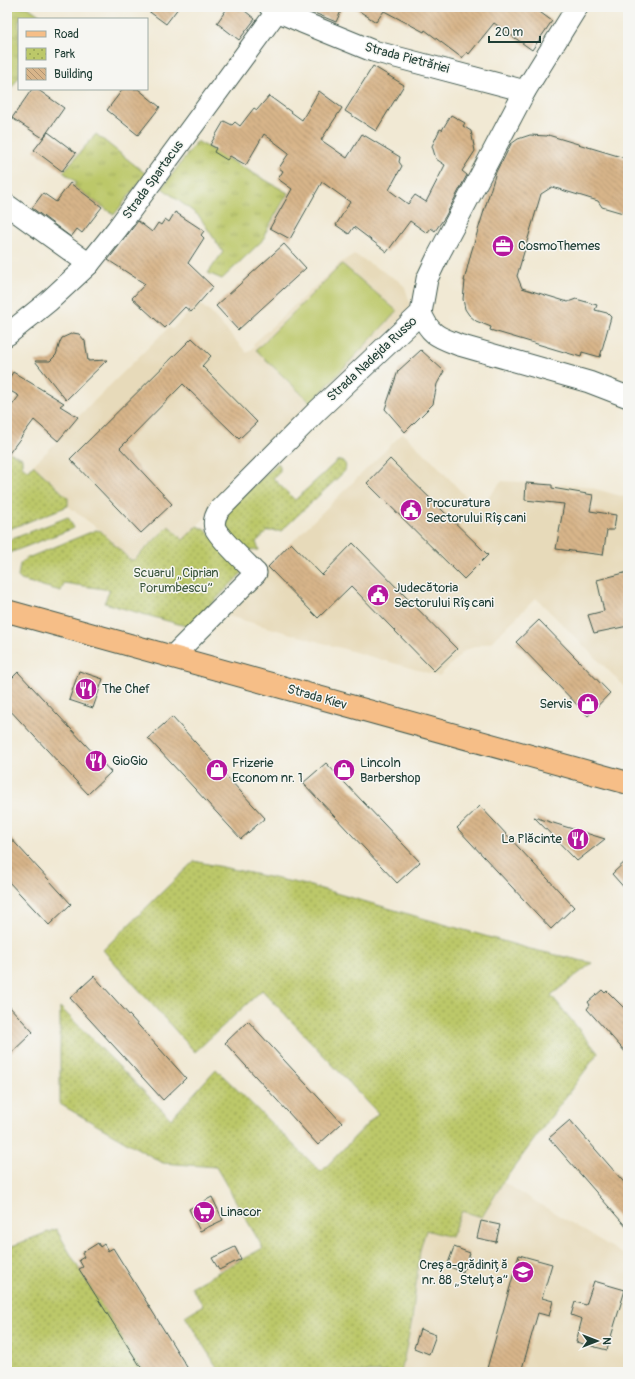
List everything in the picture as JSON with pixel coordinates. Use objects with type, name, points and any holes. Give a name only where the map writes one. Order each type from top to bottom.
[{"type":"main road","name":"Strada Kiev","points":[[7,610],[628,784]]},
{"type":"street","name":"Strada Nadejda Russo","points":[[173,656],[256,573],[217,532],[214,522],[218,510],[317,410],[421,313],[427,278],[525,90],[577,7]]},
{"type":"street","name":"Strada Pietrăriei","points":[[275,8],[373,51],[525,90]]},
{"type":"street","name":"Strada Spartacus","points":[[7,334],[49,301],[89,264],[117,229],[275,8]]},
{"type":"street","points":[[7,205],[89,264]]},
{"type":"street","points":[[421,313],[427,326],[434,334],[446,340],[589,382],[628,397]]},
{"type":"shaded area","points":[[354,254],[399,281],[405,287],[410,303],[409,311],[183,540],[132,561],[101,531],[68,506],[68,498],[33,465],[58,441],[78,417],[169,327],[172,329],[199,303],[212,314],[247,353],[254,346],[253,344],[340,263]]},
{"type":"shaded area","points":[[403,433],[432,460],[478,510],[502,481],[585,486],[628,498],[628,690],[536,598],[491,642],[465,650],[439,676],[221,614]]},
{"type":"shaded area","name":"Creșa-grădiniță nr. 88 „Steluța”","points":[[503,1182],[628,1257],[627,1372],[401,1372],[412,1320],[420,1250],[426,1229],[462,1211],[482,1217]]},
{"type":"green space","points":[[7,7],[28,7],[44,18],[18,18],[18,78],[7,94]]},
{"type":"green space","points":[[96,134],[146,174],[114,215],[74,186],[76,182],[63,172]]},
{"type":"green space","points":[[197,141],[288,193],[264,235],[266,237],[222,279],[208,273],[223,252],[199,216],[162,188]]},
{"type":"green space","points":[[342,264],[397,311],[311,403],[256,350]]},
{"type":"green space","points":[[7,451],[22,458],[22,466],[28,471],[33,465],[68,498],[68,506],[7,530]]},
{"type":"green space","name":"Scuarul „Ciprian Porumbescu”","points":[[341,460],[346,465],[344,472],[281,531],[268,531],[256,542],[259,550],[241,550],[217,520],[278,463],[280,466],[280,472],[273,478],[295,500],[337,461]]},
{"type":"green space","points":[[68,517],[74,528],[7,554],[7,541]]},
{"type":"green space","name":"Scuarul „Ciprian Porumbescu”","points":[[169,526],[183,540],[197,526],[206,530],[243,572],[189,627],[104,603],[110,590],[64,583],[61,591],[21,580],[18,577],[20,564],[25,559],[96,530],[101,531],[130,560],[134,560]]},
{"type":"green space","points":[[194,861],[311,886],[530,949],[592,963],[551,995],[598,1053],[503,1182],[482,1217],[462,1211],[451,1237],[426,1230],[420,1250],[412,1320],[401,1372],[220,1372],[185,1316],[203,1305],[191,1287],[263,1248],[216,1167],[163,1163],[60,1104],[60,1007],[171,1119],[216,1069],[321,1172],[378,1113],[262,990],[195,1052],[103,950]]},
{"type":"green space","points":[[56,1229],[79,1269],[144,1372],[7,1372],[7,1248]]},
{"type":"building","points":[[143,7],[179,7],[166,24]]},
{"type":"building","points":[[228,7],[240,7],[255,19],[239,40],[217,23]]},
{"type":"building","points":[[300,7],[343,7],[336,22]]},
{"type":"building","points":[[353,7],[533,7],[552,21],[532,50],[494,23],[469,54],[467,52],[462,58],[425,30],[424,32],[384,11],[376,22]]},
{"type":"building","points":[[373,66],[404,85],[376,131],[345,111]]},
{"type":"building","points":[[31,90],[38,90],[64,108],[43,138],[12,118]]},
{"type":"building","points":[[122,90],[139,90],[160,107],[138,135],[107,110]]},
{"type":"building","points":[[319,91],[342,108],[321,140],[347,158],[362,134],[400,157],[399,162],[402,166],[389,190],[408,204],[415,195],[426,202],[445,165],[436,159],[432,146],[440,129],[442,130],[451,115],[465,123],[463,126],[471,131],[475,151],[462,171],[467,175],[445,217],[435,231],[431,228],[427,233],[410,221],[387,252],[354,227],[349,234],[336,225],[350,202],[322,182],[290,239],[270,228],[292,189],[278,179],[283,171],[279,168],[289,153],[264,134],[246,165],[230,156],[227,160],[214,152],[216,148],[210,145],[224,121],[232,125],[235,122],[240,126],[254,108],[257,110],[269,96],[302,120]]},
{"type":"building","points":[[48,132],[76,153],[62,171],[34,150]]},
{"type":"building","points":[[530,135],[548,135],[628,159],[628,210],[625,209],[623,213],[602,207],[598,201],[552,187],[541,194],[517,276],[522,288],[568,302],[576,299],[597,305],[595,310],[607,313],[611,317],[600,357],[582,352],[581,357],[490,330],[491,327],[476,321],[465,309],[463,299],[464,281],[496,172],[511,144],[518,139]]},
{"type":"building","points":[[70,183],[102,207],[82,233],[77,229],[71,237],[32,208],[43,193],[56,202]]},
{"type":"building","points":[[175,212],[204,231],[201,235],[204,238],[188,263],[213,287],[191,312],[185,307],[165,328],[132,298],[145,284],[108,260],[138,221],[152,232],[158,223],[161,225],[165,219],[169,222]]},
{"type":"building","points":[[284,244],[306,268],[238,330],[216,306]]},
{"type":"building","points":[[73,333],[79,334],[85,341],[88,361],[107,360],[66,400],[35,361],[50,361],[56,355],[62,338]]},
{"type":"building","points":[[192,338],[211,356],[202,366],[257,422],[239,439],[183,384],[120,448],[172,504],[141,533],[70,459]]},
{"type":"building","points":[[421,350],[444,371],[437,384],[433,404],[405,432],[385,409],[398,371]]},
{"type":"building","points":[[13,372],[64,403],[60,406],[78,417],[58,441],[34,420],[7,456],[7,412],[19,396],[7,389],[7,382]]},
{"type":"building","points":[[390,459],[488,555],[464,579],[367,483]]},
{"type":"building","points":[[526,483],[552,485],[552,488],[593,495],[590,511],[616,515],[614,530],[607,530],[603,555],[556,549],[564,504],[525,500]]},
{"type":"building","points":[[291,543],[322,575],[353,543],[457,649],[434,671],[351,586],[318,618],[268,567]]},
{"type":"building","points":[[628,572],[628,626],[594,633],[588,615],[604,611],[597,580]]},
{"type":"building","points":[[539,620],[610,693],[588,716],[516,642]]},
{"type":"building","points":[[79,671],[103,679],[93,708],[69,700]]},
{"type":"building","points":[[18,672],[111,772],[88,794],[7,707],[7,683]]},
{"type":"building","points":[[172,717],[265,818],[241,839],[148,738]]},
{"type":"building","points":[[326,763],[420,862],[397,883],[303,783]]},
{"type":"building","points":[[480,806],[574,907],[551,929],[457,828]]},
{"type":"building","points":[[534,817],[605,839],[577,861]]},
{"type":"building","points":[[7,834],[71,904],[49,925],[7,880]]},
{"type":"building","points":[[628,859],[628,892],[612,874]]},
{"type":"building","points":[[94,976],[186,1078],[163,1100],[70,998]]},
{"type":"building","points":[[602,990],[605,993],[607,991],[628,1012],[628,1055],[587,1009],[590,1005],[588,1002]]},
{"type":"building","points":[[7,1004],[33,1032],[7,1057]]},
{"type":"building","points":[[248,1021],[342,1123],[318,1145],[225,1043]]},
{"type":"building","points":[[570,1120],[628,1187],[628,1229],[549,1138]]},
{"type":"building","points":[[212,1197],[223,1220],[200,1231],[189,1209]]},
{"type":"building","points":[[481,1221],[500,1225],[496,1242],[477,1238]]},
{"type":"building","points":[[98,1243],[100,1247],[104,1244],[108,1251],[113,1248],[190,1372],[144,1372],[79,1269],[83,1267],[79,1260],[84,1257],[82,1253]]},
{"type":"building","points":[[235,1247],[241,1259],[219,1270],[212,1258]]},
{"type":"building","points":[[454,1247],[470,1253],[463,1272],[447,1266]]},
{"type":"building","points":[[519,1255],[552,1264],[542,1298],[553,1301],[549,1316],[538,1313],[521,1372],[486,1372]]},
{"type":"building","points":[[594,1281],[625,1290],[607,1350],[576,1342],[582,1319],[571,1315],[575,1302],[586,1305]]},
{"type":"building","points":[[420,1329],[436,1335],[429,1354],[414,1348]]},
{"type":"place","name":"CosmoThemes","points":[[503,246]]},
{"type":"place","name":"Procuratura Sectorului Rîșcani","points":[[411,510]]},
{"type":"place","name":"Judecătoria Sectorului Rîșcani","points":[[378,595]]},
{"type":"place","name":"The Chef","points":[[86,689]]},
{"type":"place","name":"Servis","points":[[588,704]]},
{"type":"place","name":"GioGio","points":[[96,761]]},
{"type":"place","name":"Frizerie Econom nr. 1","points":[[217,770]]},
{"type":"place","name":"Lincoln Barbershop","points":[[344,770]]},
{"type":"place","name":"La Plăcinte","points":[[578,839]]},
{"type":"place","name":"Linacor","points":[[204,1212]]},
{"type":"place","name":"Creșa-grădiniță nr. 88 „Steluța”","points":[[523,1272]]}]
